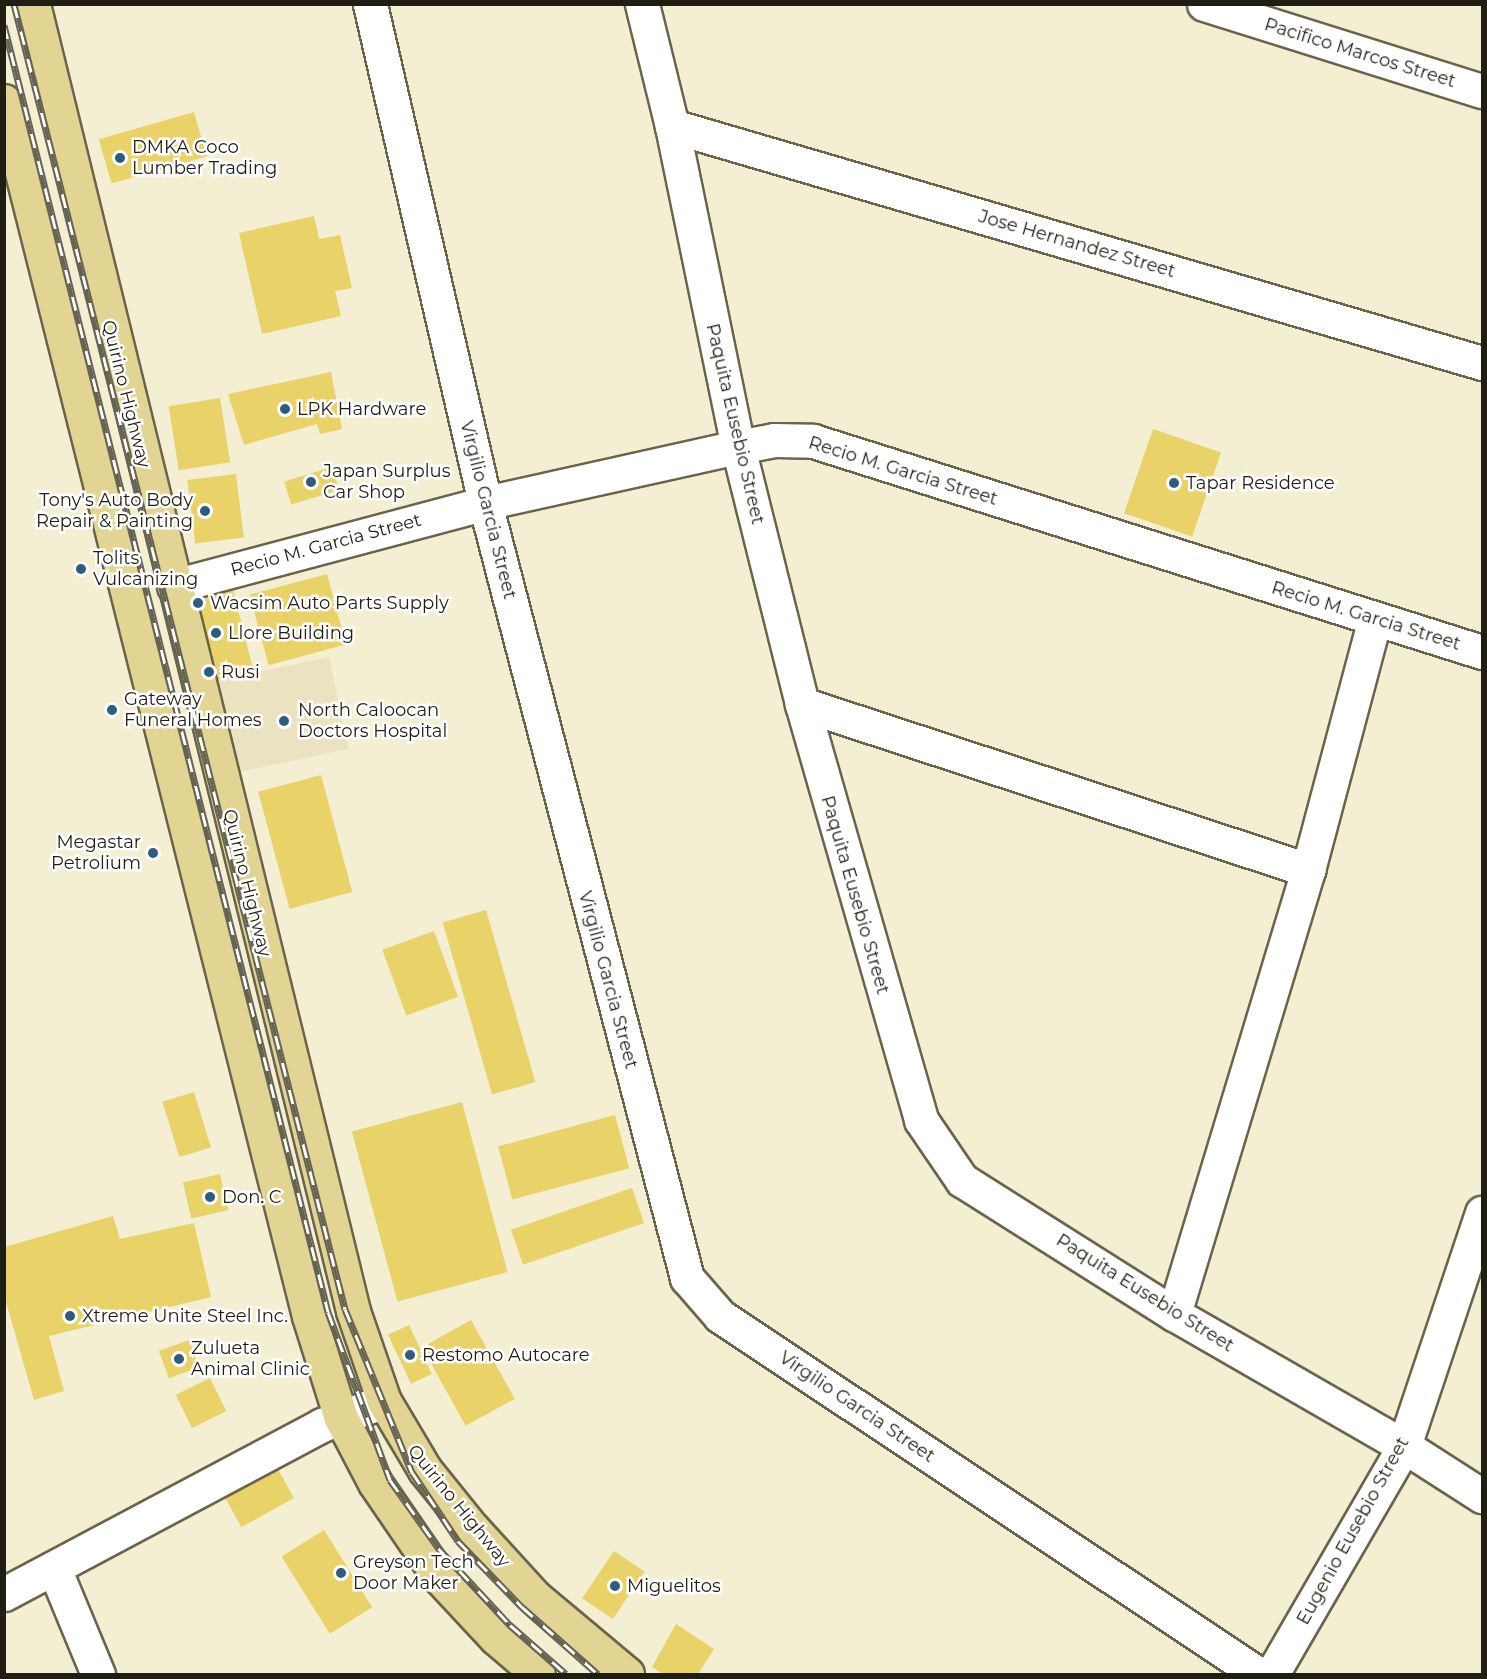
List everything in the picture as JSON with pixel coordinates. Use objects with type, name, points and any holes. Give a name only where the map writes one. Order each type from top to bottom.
[{"type":"main road","name":"Quirino Highway","points":[[33,4],[353,1311],[384,1401],[425,1470],[472,1528],[535,1597],[627,1674]]},
{"type":"main road","points":[[4,101],[309,1316],[341,1418],[375,1483],[440,1578],[496,1638],[538,1674]]},
{"type":"street","name":"Virgilio Garcia Street","points":[[370,4],[484,503],[687,1278],[720,1316],[1258,1674]]},
{"type":"street","name":"Paquita Eusebio Street","points":[[642,4],[672,126],[738,447],[802,705],[909,1086],[927,1130],[963,1180],[1174,1314],[1404,1446],[1482,1496]]},
{"type":"street","name":"Pacifico Marcos Street","points":[[1204,4],[1482,92]]},
{"type":"street","name":"Jose Hernandez Street","points":[[672,126],[1482,363]]},
{"type":"street","name":"Recio M. Garcia Street","points":[[174,586],[484,503],[774,440],[813,441],[1482,652]]},
{"type":"street","points":[[1174,1314],[1308,870],[1375,619]]},
{"type":"street","points":[[802,705],[1308,870]]},
{"type":"street","name":"Eugenio Eusebio Street","points":[[1272,1674],[1404,1446],[1482,1213]]},
{"type":"street","points":[[4,1594],[341,1418],[384,1401]]},
{"type":"street","points":[[54,1568],[98,1674]]},
{"type":"shaded area","name":"North Caloocan Doctors Hospital","points":[[329,657],[349,749],[234,773],[215,681]]},
{"type":"building","points":[[194,112],[207,156],[112,184],[99,139]]},
{"type":"building","points":[[314,216],[319,239],[340,235],[352,288],[335,291],[341,316],[262,334],[239,233]]},
{"type":"building","name":"LPK Hardware","points":[[331,372],[342,429],[320,434],[317,424],[244,445],[228,394]]},
{"type":"building","points":[[220,398],[230,462],[179,470],[169,406]]},
{"type":"building","name":"Tapar Residence","points":[[1153,429],[1221,452],[1192,537],[1124,513]]},
{"type":"building","name":"Japan Surplus Car Shop","points":[[332,467],[339,490],[291,505],[284,482]]},
{"type":"building","points":[[236,474],[244,538],[195,543],[187,480]]},
{"type":"building","points":[[327,574],[346,645],[269,665],[250,595]]},
{"type":"building","name":"Llore Building","points":[[231,581],[253,671],[201,684],[179,594]]},
{"type":"building","points":[[321,775],[352,892],[290,909],[258,792]]},
{"type":"building","points":[[486,910],[535,1082],[492,1094],[443,922]]},
{"type":"building","points":[[434,931],[458,997],[406,1016],[382,950]]},
{"type":"building","points":[[194,1092],[211,1147],[179,1157],[162,1102]]},
{"type":"building","points":[[462,1102],[508,1272],[397,1302],[352,1132]]},
{"type":"building","points":[[615,1115],[629,1168],[512,1199],[498,1146]]},
{"type":"building","points":[[220,1174],[228,1210],[191,1219],[183,1183]]},
{"type":"building","points":[[632,1188],[644,1223],[523,1265],[511,1230]]},
{"type":"building","name":"Xtreme Unite Steel Inc.","points":[[113,1216],[120,1239],[194,1223],[211,1297],[49,1336],[64,1391],[34,1400],[4,1295],[4,1247]]},
{"type":"building","points":[[471,1320],[515,1399],[466,1426],[422,1347]]},
{"type":"building","name":"Restomo Autocare","points":[[409,1325],[432,1374],[411,1384],[388,1335]]},
{"type":"building","name":"Zulueta Animal Clinic","points":[[189,1340],[199,1367],[169,1378],[159,1351]]},
{"type":"building","points":[[210,1378],[226,1411],[192,1428],[176,1395]]},
{"type":"building","points":[[275,1464],[294,1498],[241,1527],[223,1493]]},
{"type":"building","points":[[324,1530],[372,1607],[330,1634],[282,1556]]},
{"type":"building","name":"Miguelitos","points":[[614,1551],[645,1572],[613,1619],[582,1598]]},
{"type":"building","points":[[676,1624],[714,1649],[698,1674],[663,1674],[652,1667]]},
{"type":"railway","points":[[14,4],[345,1309],[412,1472],[458,1541],[522,1607],[598,1674]]},
{"type":"railway","points":[[4,25],[328,1312],[390,1480],[440,1550],[510,1625],[566,1674]]},
{"type":"place","name":"DMKA Coco Lumber Trading","points":[[120,158]]},
{"type":"place","name":"LPK Hardware","points":[[285,409]]},
{"type":"place","name":"Japan Surplus Car Shop","points":[[311,482]]},
{"type":"place","name":"Tapar Residence","points":[[1174,483]]},
{"type":"place","name":"Tony's Auto Body Repair & Painting","points":[[205,511]]},
{"type":"place","name":"Tolits Vulcanizing","points":[[81,569]]},
{"type":"place","name":"Wacsim Auto Parts Supply","points":[[198,603]]},
{"type":"place","name":"Llore Building","points":[[216,633]]},
{"type":"place","name":"Rusi","points":[[209,672]]},
{"type":"place","name":"Gateway Funeral Homes","points":[[112,710]]},
{"type":"place","name":"North Caloocan Doctors Hospital","points":[[284,721]]},
{"type":"place","name":"Megastar Petrolium","points":[[153,853]]},
{"type":"place","name":"Don. C","points":[[210,1197]]},
{"type":"place","name":"Xtreme Unite Steel Inc.","points":[[70,1316]]},
{"type":"place","name":"Restomo Autocare","points":[[410,1355]]},
{"type":"place","name":"Zulueta Animal Clinic","points":[[179,1359]]},
{"type":"place","name":"Greyson Tech Door Maker","points":[[341,1573]]},
{"type":"place","name":"Miguelitos","points":[[615,1586]]}]
